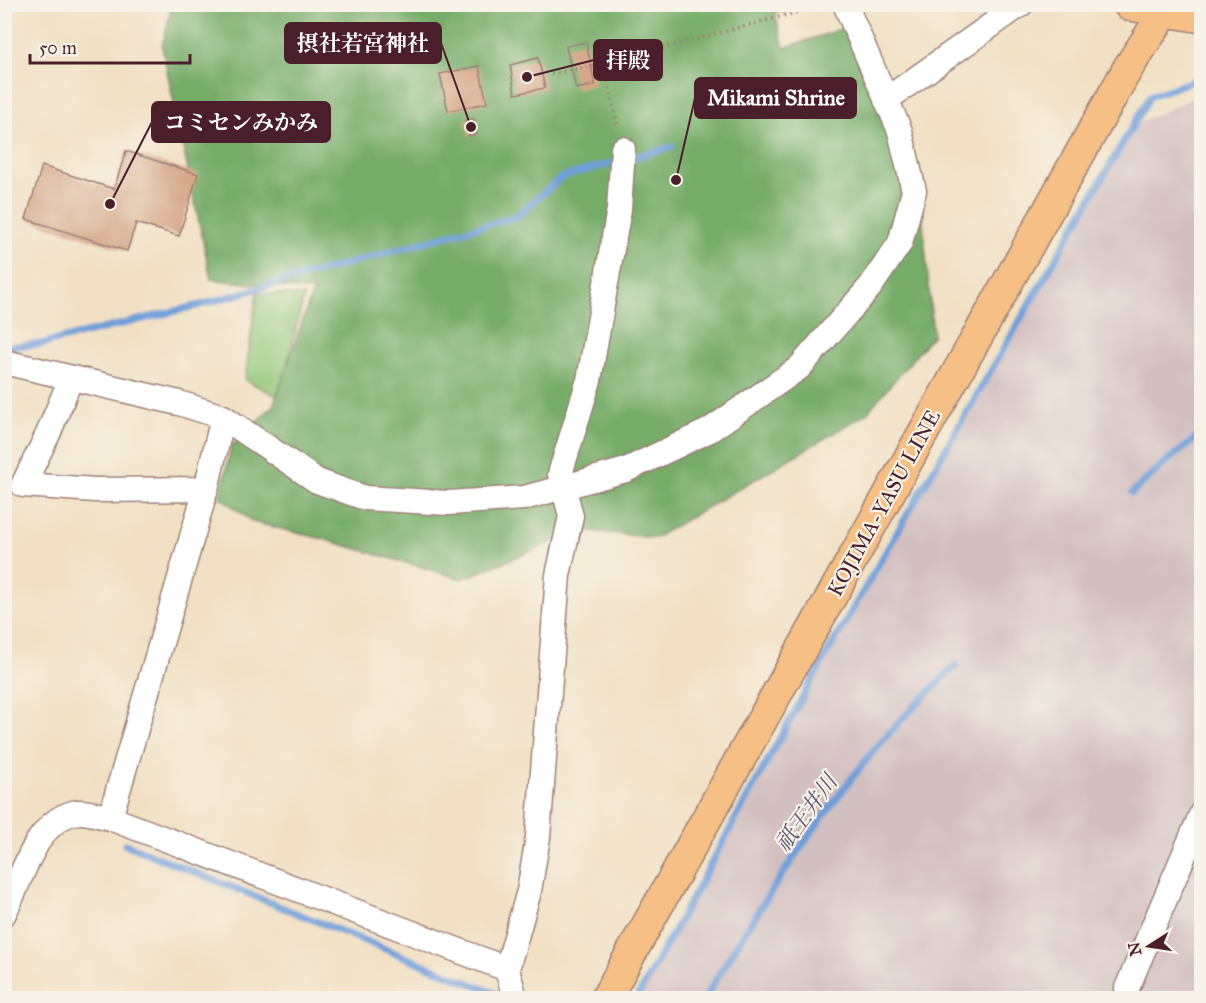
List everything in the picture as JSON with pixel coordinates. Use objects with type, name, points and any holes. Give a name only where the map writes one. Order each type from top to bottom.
[{"type":"highway","points":[[1130,4],[1168,8],[1202,16]]},
{"type":"main road","name":"KOJIMA-YASU LINE","points":[[606,999],[1122,79],[1168,8]]},
{"type":"street","points":[[4,362],[179,403],[224,417],[317,481],[365,498],[448,503],[524,498],[626,470],[710,430],[799,368],[870,287],[900,243],[914,191],[900,131],[845,4]]},
{"type":"street","points":[[886,100],[1021,4]]},
{"type":"street","points":[[515,999],[507,969],[529,891],[538,837],[558,575],[571,516],[560,474],[589,380],[603,311],[620,210],[623,149]]},
{"type":"street","points":[[71,378],[48,434],[23,485],[95,490],[206,489]]},
{"type":"street","points":[[110,818],[206,489],[224,417]]},
{"type":"street","points":[[4,914],[13,874],[41,835],[57,818],[80,812],[110,818],[507,969]]},
{"type":"street","points":[[1126,988],[1202,813]]},
{"type":"path","points":[[551,74],[604,64],[824,4]]},
{"type":"path","points":[[604,64],[623,149]]},
{"type":"shaded area","points":[[1201,94],[1201,998],[639,998],[835,645],[1134,125]]},
{"type":"green space","points":[[172,5],[793,5],[775,13],[784,48],[844,28],[921,201],[933,335],[866,414],[655,538],[583,530],[462,579],[323,539],[253,522],[220,497],[231,447],[273,406],[313,291],[211,279],[162,47]]},
{"type":"green space","points":[[257,293],[304,296],[279,397],[245,380]]},
{"type":"building","points":[[586,42],[595,85],[576,89],[566,46]]},
{"type":"building","points":[[538,58],[545,88],[515,94],[510,65]]},
{"type":"building","points":[[479,66],[487,103],[448,111],[440,74]]},
{"type":"building","points":[[474,119],[477,134],[469,136],[465,120]]},
{"type":"building","points":[[126,151],[198,174],[179,236],[136,223],[127,251],[26,219],[42,166],[114,189]]},
{"type":"waterway","points":[[637,998],[822,662],[1150,96],[1202,78]]},
{"type":"waterway","points":[[627,159],[672,147]]},
{"type":"waterway","points":[[4,347],[41,344],[200,305],[517,216],[562,177],[616,162]]},
{"type":"waterway","name":"祇王井川","points":[[1132,493],[1167,461],[1202,434]]},
{"type":"waterway","name":"祇王井川","points":[[705,998],[767,898],[834,801],[891,730],[956,665]]},
{"type":"waterway","points":[[125,844],[499,995],[500,998]]},
{"type":"place","name":"拝殿","points":[[527,77]]},
{"type":"place","name":"摂社若宮神社","points":[[471,127]]},
{"type":"place","name":"Mikami Shrine","points":[[676,180]]},
{"type":"place","name":"コミセンみかみ","points":[[110,204]]}]
